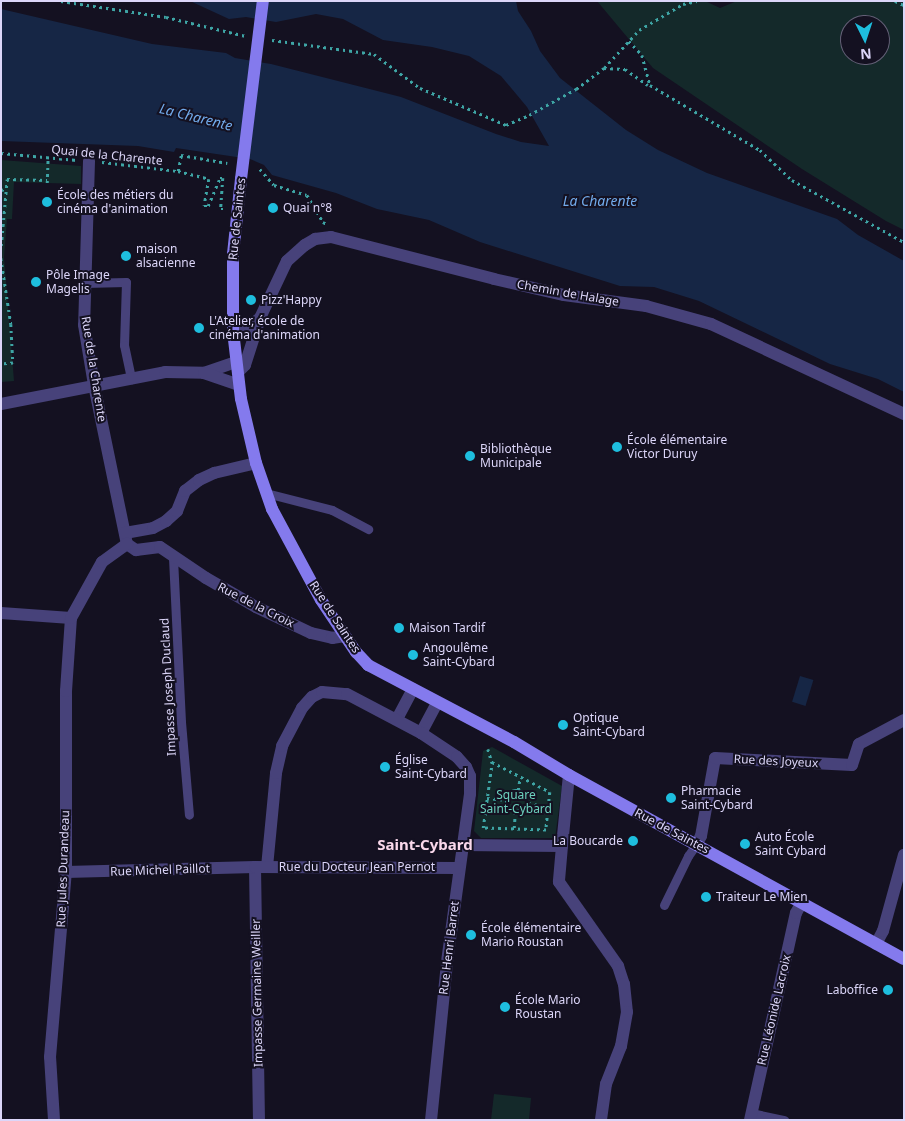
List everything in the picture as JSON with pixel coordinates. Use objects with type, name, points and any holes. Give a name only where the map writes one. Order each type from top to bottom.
[{"type":"main road","name":"Rue de Saintes","points":[[263,1],[233,254],[233,331],[239,385],[256,463],[272,509],[321,600],[345,636],[368,665],[514,742],[569,775],[697,843],[904,959]]},
{"type":"street","name":"Rue de la Charente","points":[[89,161],[84,325],[94,385],[126,538]]},
{"type":"street","name":"Chemin de Halage","points":[[237,367],[244,364],[260,318],[287,261],[305,244],[315,239],[331,236],[494,279],[564,295],[646,306],[711,324],[904,414]]},
{"type":"street","points":[[233,331],[250,326],[260,318]]},
{"type":"street","points":[[1,404],[165,372],[204,373],[237,367]]},
{"type":"street","points":[[204,373],[239,385]]},
{"type":"street","points":[[1,613],[71,618],[102,562],[126,538],[166,521],[177,511],[185,491],[199,480],[214,473],[256,463]]},
{"type":"street","points":[[126,538],[136,550],[160,547],[153,528]]},
{"type":"street","name":"Rue de la Croix","points":[[160,547],[173,558],[256,607],[311,633],[332,638],[345,636]]},
{"type":"street","name":"Rue Jules Durandeau","points":[[54,1120],[50,1056],[66,872],[66,692],[71,618]]},
{"type":"street","points":[[397,719],[413,689]]},
{"type":"street","name":"Impasse Germaine Weiller","points":[[259,1120],[261,867],[282,746],[302,708],[312,697],[322,692],[347,694],[397,719],[421,733],[433,744],[457,757],[470,776]]},
{"type":"street","points":[[421,733],[437,702]]},
{"type":"street","name":"Rue des Joyeux","points":[[697,843],[701,836],[715,758],[852,765],[859,744],[904,720]]},
{"type":"street","points":[[569,775],[559,882],[618,966],[624,984],[625,1020],[621,1046],[606,1084],[601,1120]]},
{"type":"street","name":"Rue Henri Barret","points":[[431,1120],[458,868],[470,794],[470,776]]},
{"type":"street","points":[[462,846],[562,846]]},
{"type":"street","points":[[876,944],[883,931],[904,855]]},
{"type":"street","name":"Rue Michel Paillot","points":[[66,872],[261,867]]},
{"type":"street","name":"Rue du Docteur Jean Pernot","points":[[261,867],[458,868]]},
{"type":"street","name":"Rue Léonide Lacroix","points":[[750,1116],[796,913],[802,902]]},
{"type":"lane","points":[[84,284],[126,282],[124,345],[131,379]]},
{"type":"lane","points":[[266,493],[332,510],[368,529]]},
{"type":"lane","name":"Impasse Joseph Duclaud","points":[[173,558],[181,722],[190,815]]},
{"type":"lane","points":[[664,905],[688,856],[697,843]]},
{"type":"lane","points":[[750,1116],[784,1120]]},
{"type":"path","points":[[39,2],[46,1]]},
{"type":"path","points":[[61,1],[166,17],[252,37]]},
{"type":"path","points":[[270,39],[374,54],[420,88],[506,125],[529,115],[576,89],[604,68],[639,30],[683,4],[697,1]]},
{"type":"path","points":[[895,1],[904,5]]},
{"type":"path","points":[[629,41],[642,55],[650,86]]},
{"type":"path","points":[[604,68],[625,70],[760,150],[792,180],[904,242]]},
{"type":"path","name":"Quai de la Charente","points":[[1,153],[178,171],[181,154],[227,163]]},
{"type":"path","points":[[1,245],[7,179],[47,181],[48,157]]},
{"type":"path","points":[[260,169],[274,185],[298,191]]},
{"type":"path","points":[[178,171],[209,179],[204,206],[208,206],[220,178],[222,178],[221,209],[238,210]]},
{"type":"path","points":[[1,190],[6,189]]},
{"type":"path","points":[[1,258],[11,324],[13,363],[1,364]]},
{"type":"path","points":[[488,749],[492,762],[483,828],[546,830],[550,792],[492,762]]},
{"type":"path","points":[[518,790],[520,776]]},
{"type":"path","points":[[518,790],[524,792],[528,803],[521,812],[515,812],[506,806],[505,800],[507,794],[518,790]]},
{"type":"path","points":[[487,798],[505,800]]},
{"type":"path","points":[[528,803],[549,807]]},
{"type":"path","points":[[514,829],[515,812]]},
{"type":"green space","points":[[597,1],[705,1],[720,8],[737,1],[904,1],[904,230],[886,221],[802,169],[653,68]]},
{"type":"green space","points":[[1,160],[81,166],[81,184],[14,182],[12,219],[7,219],[4,257],[14,381],[1,382]]},
{"type":"green space","name":"Square Saint-Cybard","points":[[492,747],[562,786],[555,838],[481,838],[474,831],[483,751]]},
{"type":"green space","points":[[494,1094],[531,1098],[529,1120],[491,1120]]},
{"type":"water","name":"La Charente","points":[[190,1],[516,1],[518,11],[531,31],[540,51],[560,78],[626,130],[658,150],[707,173],[837,219],[858,235],[904,261],[904,392],[878,379],[830,364],[699,301],[654,287],[620,286],[480,242],[429,220],[377,209],[336,193],[272,175],[264,165],[250,159],[176,148],[174,152],[138,146],[1,141],[1,9],[152,44],[226,53],[235,58],[271,64],[401,97],[496,134],[521,142],[549,146],[527,107],[501,76],[469,56],[432,47],[383,40],[343,19],[316,14],[276,22],[246,17],[229,19]]},
{"type":"water","points":[[800,676],[813,680],[805,706],[792,702]]},
{"type":"place","name":"École des métiers du cinéma d'animation","points":[[47,202]]},
{"type":"place","name":"Quai n°8","points":[[273,208]]},
{"type":"place","name":"maison alsacienne","points":[[126,256]]},
{"type":"place","name":"Pôle Image Magelis","points":[[36,282]]},
{"type":"place","name":"Pizz'Happy","points":[[251,300]]},
{"type":"place","name":"L'Atelier, école de cinéma d'animation","points":[[199,328]]},
{"type":"place","name":"École élémentaire Victor Duruy","points":[[617,447]]},
{"type":"place","name":"Bibliothèque Municipale","points":[[470,456]]},
{"type":"place","name":"Maison Tardif","points":[[399,628]]},
{"type":"place","name":"Angoulême Saint-Cybard","points":[[413,655]]},
{"type":"place","name":"Optique Saint-Cybard","points":[[563,725]]},
{"type":"place","name":"Église Saint-Cybard","points":[[385,767]]},
{"type":"place","name":"Pharmacie Saint-Cybard","points":[[671,798]]},
{"type":"place","name":"La Boucarde","points":[[633,841]]},
{"type":"place","name":"Auto École Saint Cybard","points":[[745,844]]},
{"type":"place","name":"Traiteur Le Mien","points":[[706,897]]},
{"type":"place","name":"École élémentaire Mario Roustan","points":[[471,935]]},
{"type":"place","name":"Laboffice","points":[[888,990]]},
{"type":"place","name":"École Mario Roustan","points":[[505,1007]]},
{"type":"district","name":"Saint-Cybard","points":[[425,845]]}]
